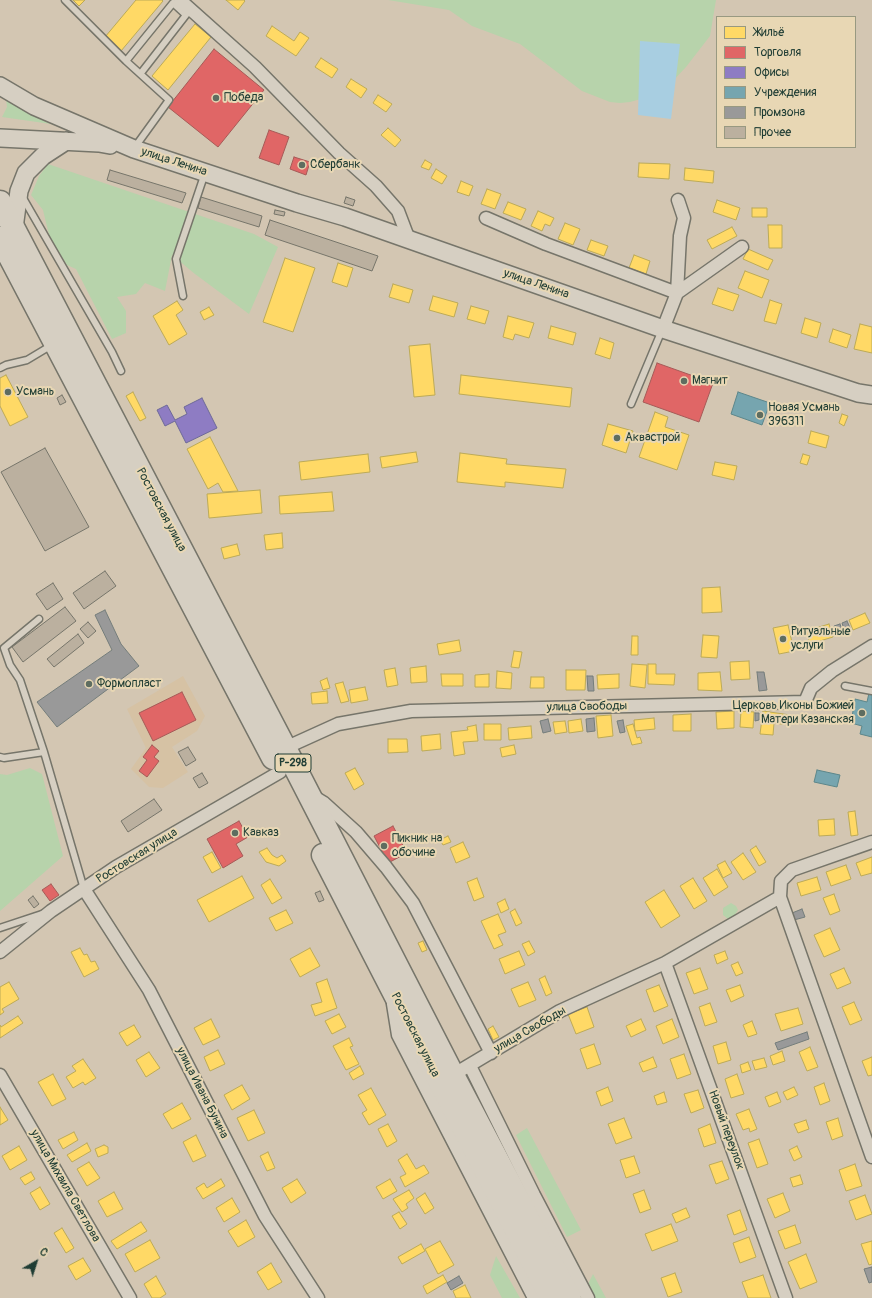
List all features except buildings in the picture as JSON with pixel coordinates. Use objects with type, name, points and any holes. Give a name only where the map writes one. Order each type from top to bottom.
[{"type":"highway","name":"Р-298","points":[[0,202],[7,233]]},
{"type":"highway","name":"Ростовская улица","points":[[7,233],[20,276],[280,772],[551,1298]]},
{"type":"highway","name":"Ростовская улица","points":[[7,233],[308,792],[461,1071],[570,1298]]},
{"type":"main road","points":[[0,86],[34,106],[134,149]]},
{"type":"main road","points":[[0,97],[0,102]]},
{"type":"main road","points":[[0,138],[99,143],[134,149]]},
{"type":"main road","points":[[7,233],[19,191],[26,173],[43,156],[66,141]]},
{"type":"main road","name":"улица Ленина","points":[[134,149],[297,203],[345,217],[663,329],[850,390],[872,395]]},
{"type":"street","points":[[180,0],[255,67],[338,153],[376,186],[398,211],[409,240]]},
{"type":"street","points":[[663,329],[678,293],[680,236],[684,218],[678,200]]},
{"type":"street","points":[[486,218],[546,244],[678,293]]},
{"type":"street","points":[[678,293],[742,247]]},
{"type":"street","name":"улица Свободы","points":[[285,748],[338,724],[412,712],[805,702],[811,688],[832,671],[872,646]]},
{"type":"street","name":"Ростовская улица","points":[[0,952],[52,911],[116,867],[280,772]]},
{"type":"street","name":"Ростовская улица","points":[[308,792],[324,803],[356,832],[386,867],[413,903],[491,1053]]},
{"type":"street","points":[[872,842],[792,870],[781,881],[780,898],[872,1157]]},
{"type":"street","name":"улица Ивана Бунина","points":[[84,889],[149,990],[265,1216],[318,1298]]},
{"type":"street","name":"улица Свободы","points":[[461,1071],[560,1011],[665,963],[780,898]]},
{"type":"street","name":"Новый переулок","points":[[665,963],[786,1298]]},
{"type":"street","points":[[389,985],[398,1035],[534,1298]]},
{"type":"street","points":[[461,1071],[534,1195],[588,1298]]},
{"type":"street","name":"улица Михаила Светлова","points":[[0,1074],[130,1298]]},
{"type":"lane","name":"улица Ленина","points":[[65,0],[126,61],[169,100],[134,149]]},
{"type":"lane","points":[[126,61],[173,4],[186,15],[141,73]]},
{"type":"lane","points":[[183,296],[176,259],[206,172]]},
{"type":"lane","points":[[19,191],[121,371]]},
{"type":"lane","points":[[631,404],[663,329]]},
{"type":"lane","points":[[0,368],[27,360],[55,343]]},
{"type":"lane","points":[[39,619],[4,648],[10,665],[20,680],[44,752],[84,889]]},
{"type":"lane","points":[[845,686],[872,691]]},
{"type":"lane","points":[[0,757],[4,758],[44,752]]},
{"type":"lane","points":[[0,928],[52,911]]},
{"type":"shaded area","points":[[183,676],[205,716],[197,731],[172,747],[188,772],[163,788],[149,787],[131,769],[146,748],[127,709]]},
{"type":"green space","points":[[388,0],[716,0],[710,36],[686,67],[669,85],[655,95],[630,102],[620,103],[610,102],[582,91],[520,44],[472,26],[449,10]]},
{"type":"green space","points":[[6,98],[58,125],[2,117],[7,107]]},
{"type":"green space","points":[[48,164],[254,234],[278,247],[249,314],[172,255],[165,291],[145,283],[136,294],[117,297],[126,311],[126,333],[112,339],[76,269],[67,265],[50,239],[43,210],[31,195],[39,176]]},
{"type":"green space","points":[[30,768],[42,774],[63,856],[0,911],[0,774],[7,775]]},
{"type":"green space","points":[[731,903],[736,906],[738,910],[734,916],[728,919],[723,915],[723,908]]},
{"type":"green space","points":[[527,1128],[581,1230],[567,1237],[516,1135]]},
{"type":"green space","points":[[496,1256],[520,1298],[502,1298],[490,1275]]},
{"type":"green space","points":[[593,1274],[606,1298],[591,1298],[586,1288]]},
{"type":"water","points":[[640,41],[680,44],[671,119],[638,115]]},
{"type":"place","name":"Победа","points":[[216,98]]},
{"type":"place","name":"Сбербанк","points":[[302,165]]},
{"type":"place","name":"Магнит","points":[[684,381]]},
{"type":"place","name":"Усмань","points":[[8,392]]},
{"type":"place","name":"Новая Усмань 396311","points":[[760,415]]},
{"type":"place","name":"Аквастрой","points":[[617,438]]},
{"type":"place","name":"Ритуальные услуги","points":[[783,639]]},
{"type":"place","name":"Формопласт","points":[[89,684]]},
{"type":"place","name":"Церковь Иконы Божией Матери Казанская","points":[[862,713]]},
{"type":"place","name":"Кавказ","points":[[235,833]]},
{"type":"place","name":"Пикник на обочине","points":[[384,846]]}]
